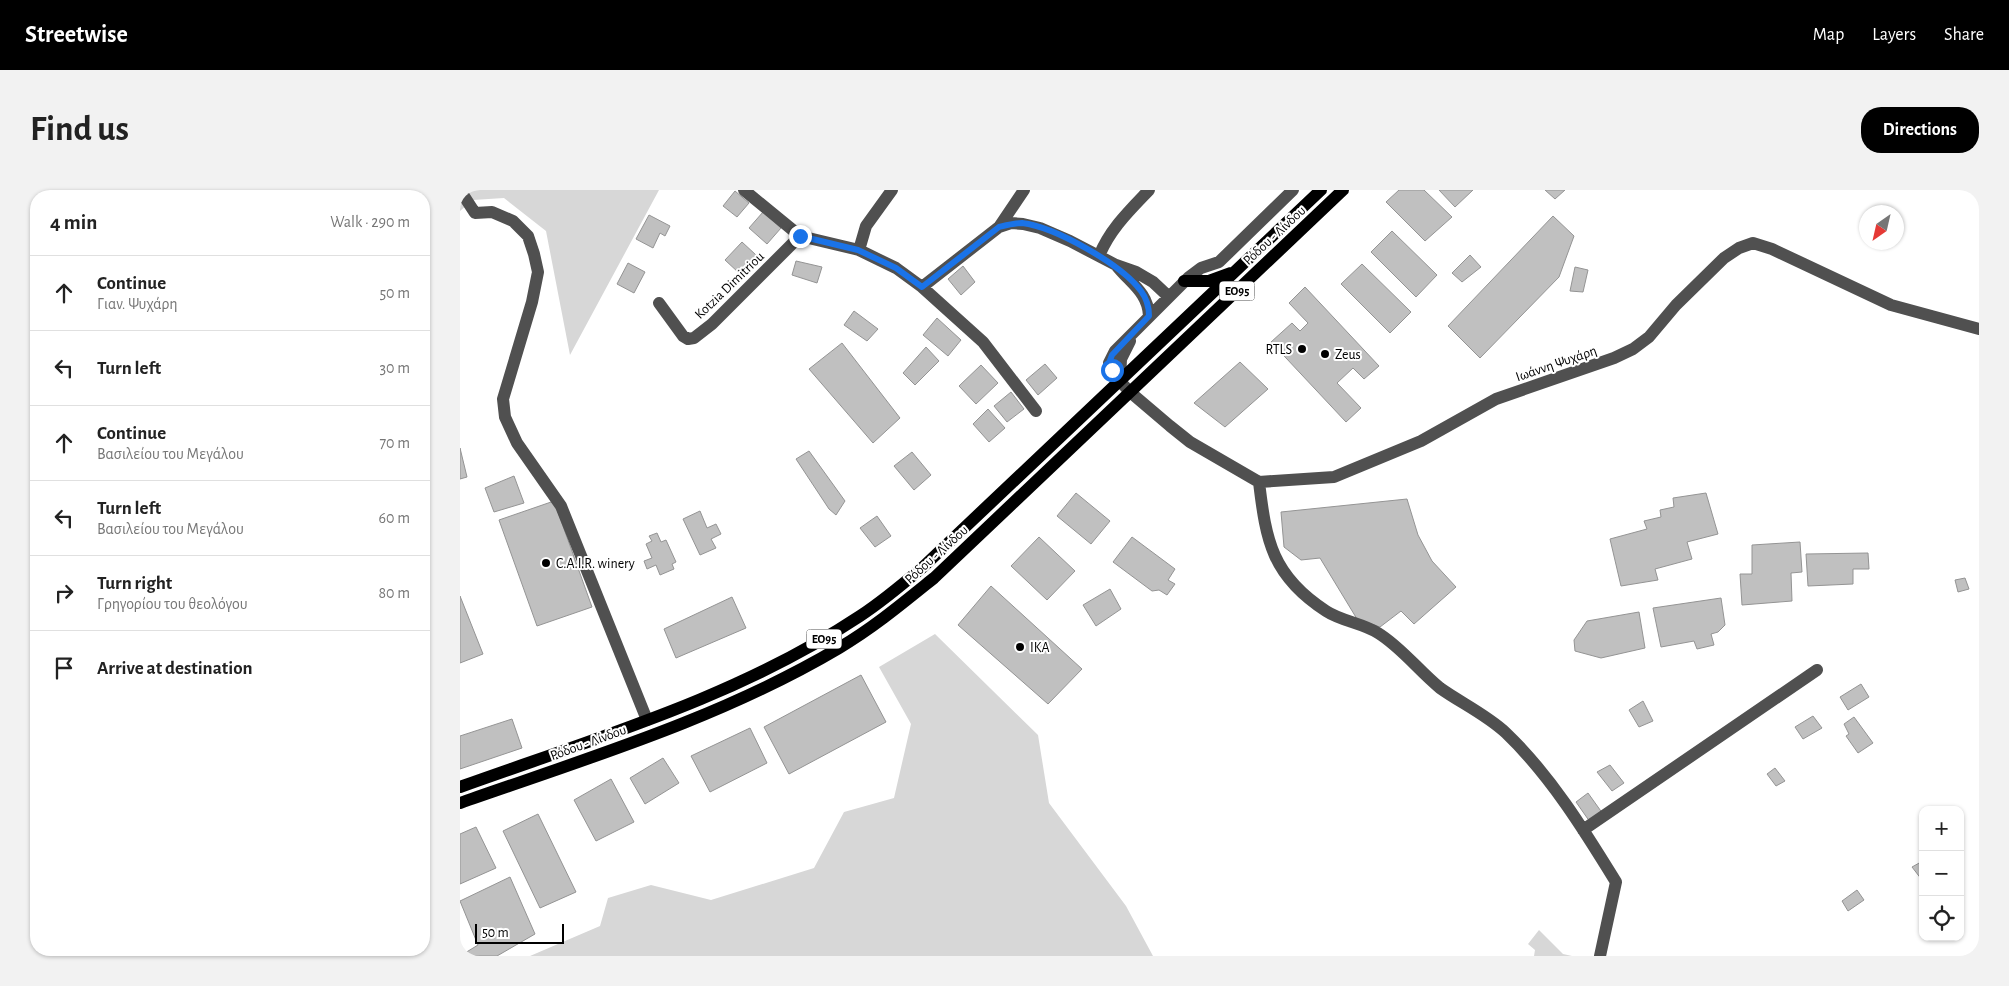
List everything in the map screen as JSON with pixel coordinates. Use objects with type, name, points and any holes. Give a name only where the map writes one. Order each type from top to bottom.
[{"type":"main road","name":"Ρόδου - Λίνδου","points":[[460,787],[678,709],[770,668],[810,647],[862,615],[923,567],[1321,190]]},
{"type":"main road","name":"Ρόδου - Λίνδου","points":[[460,804],[685,723],[759,690],[840,647],[892,612],[934,578],[1343,190]]},
{"type":"main road","points":[[1184,281],[1208,281],[1236,272]]},
{"type":"street","points":[[460,190],[475,214],[492,212],[513,221],[528,236],[538,272],[532,302],[503,399],[505,417],[517,442],[561,506],[647,720]]},
{"type":"street","points":[[744,190],[800,236],[858,250],[896,268],[922,287],[948,308],[983,342],[1036,410]]},
{"type":"street","points":[[858,250],[866,226],[892,190]]},
{"type":"street","points":[[922,287],[999,227],[1024,190]]},
{"type":"street","points":[[1099,256],[1106,239],[1121,219],[1149,190]]},
{"type":"street","points":[[1293,190],[1219,262],[1201,268],[1184,281],[1138,327],[1121,359],[1120,381],[1148,409],[1190,442],[1259,482],[1269,545],[1283,570],[1296,586],[1327,612],[1377,633],[1442,689],[1505,732],[1556,791],[1616,882],[1600,956]]},
{"type":"street","points":[[999,227],[1011,223],[1040,228],[1144,277],[1169,297]]},
{"type":"street","name":"Kotzia Dimitriou","points":[[659,303],[683,336],[688,339],[694,338],[712,324],[800,236]]},
{"type":"street","name":"Ιωάννη Ψυχάρη","points":[[1259,482],[1334,477],[1421,441],[1496,399],[1614,358],[1633,349],[1649,337],[1676,305],[1724,258],[1738,248],[1753,243],[1772,249],[1891,305],[1979,329]]},
{"type":"street","points":[[1116,265],[1141,290],[1148,302],[1149,316]]},
{"type":"street","points":[[1583,830],[1817,670]]},
{"type":"shaded area","points":[[460,190],[659,190],[570,355],[546,231],[504,198],[473,200],[460,211]]},
{"type":"shaded area","points":[[935,634],[1038,735],[1049,803],[1126,906],[1153,956],[530,956],[600,926],[608,898],[651,885],[711,900],[814,868],[844,812],[894,798],[911,724],[879,667]]},
{"type":"shaded area","points":[[1539,930],[1563,954],[1572,956],[1534,956],[1535,950],[1528,944]]},
{"type":"building","points":[[1399,190],[1424,190],[1452,217],[1425,241],[1386,202]]},
{"type":"building","points":[[1439,190],[1473,190],[1455,207]]},
{"type":"building","points":[[1545,190],[1565,190],[1555,199]]},
{"type":"building","points":[[735,191],[749,203],[737,217],[723,206]]},
{"type":"building","points":[[763,212],[781,228],[767,244],[749,228]]},
{"type":"building","points":[[649,215],[670,226],[665,236],[660,233],[653,248],[636,239]]},
{"type":"building","points":[[1553,216],[1574,236],[1559,277],[1480,358],[1448,326]]},
{"type":"building","points":[[1392,231],[1437,275],[1416,297],[1371,252]]},
{"type":"building","points":[[742,242],[756,255],[739,273],[725,260]]},
{"type":"building","points":[[1470,255],[1481,267],[1462,282],[1452,273]]},
{"type":"building","points":[[796,261],[822,267],[817,283],[792,275]]},
{"type":"building","points":[[628,263],[645,272],[634,293],[617,284]]},
{"type":"building","points":[[1362,264],[1411,312],[1390,333],[1341,284]]},
{"type":"building","points":[[963,266],[975,282],[961,295],[948,279]]},
{"type":"building","points":[[1575,267],[1588,270],[1583,292],[1570,291]]},
{"type":"building","name":"Zeus","points":[[1305,287],[1379,366],[1364,379],[1353,368],[1337,383],[1361,408],[1346,422],[1271,342],[1292,323],[1300,331],[1308,323],[1289,303]]},
{"type":"building","points":[[854,311],[878,329],[867,341],[844,325]]},
{"type":"building","points":[[937,318],[961,340],[948,356],[923,335]]},
{"type":"building","points":[[842,343],[900,418],[873,443],[809,369]]},
{"type":"building","points":[[926,347],[939,361],[915,385],[903,373]]},
{"type":"building","points":[[1240,362],[1268,389],[1225,427],[1194,403]]},
{"type":"building","points":[[1045,364],[1057,378],[1038,395],[1026,380]]},
{"type":"building","points":[[981,365],[998,383],[976,404],[959,386]]},
{"type":"building","points":[[1011,392],[1024,409],[1007,422],[994,406]]},
{"type":"building","points":[[988,409],[1005,428],[989,442],[973,424]]},
{"type":"building","points":[[460,448],[467,477],[460,479]]},
{"type":"building","points":[[809,451],[845,501],[836,515],[829,509],[796,459]]},
{"type":"building","points":[[912,452],[931,475],[914,490],[894,466]]},
{"type":"building","points":[[514,476],[524,503],[494,512],[485,488]]},
{"type":"building","points":[[1076,493],[1110,521],[1091,544],[1057,516]]},
{"type":"building","points":[[1706,493],[1718,534],[1687,542],[1692,559],[1655,569],[1658,580],[1621,586],[1610,539],[1647,529],[1644,521],[1661,517],[1660,510],[1674,507],[1673,498]]},
{"type":"building","points":[[1407,499],[1418,535],[1432,561],[1456,587],[1414,624],[1401,611],[1380,627],[1357,619],[1320,558],[1301,560],[1284,547],[1281,512]]},
{"type":"building","name":"C.A.I.R. winery","points":[[554,501],[592,607],[537,626],[499,520]]},
{"type":"building","points":[[700,511],[707,528],[716,524],[721,534],[711,539],[716,548],[700,555],[683,519]]},
{"type":"building","points":[[877,516],[891,536],[875,547],[860,528]]},
{"type":"building","points":[[657,533],[661,542],[666,540],[676,562],[672,564],[674,569],[660,575],[656,565],[647,569],[644,561],[652,558],[646,544],[652,541],[649,536]]},
{"type":"building","points":[[1039,537],[1075,571],[1047,600],[1011,566]]},
{"type":"building","points":[[1132,537],[1175,569],[1168,580],[1175,584],[1167,595],[1159,590],[1152,591],[1113,562]]},
{"type":"building","points":[[1800,542],[1802,572],[1791,573],[1792,601],[1742,605],[1740,574],[1752,574],[1752,545]]},
{"type":"building","points":[[1868,553],[1869,569],[1853,569],[1853,584],[1808,586],[1806,554]]},
{"type":"building","points":[[1965,578],[1969,589],[1958,592],[1955,580]]},
{"type":"building","name":"IKA","points":[[991,586],[1082,669],[1048,704],[958,625]]},
{"type":"building","points":[[1110,589],[1121,609],[1096,626],[1083,605]]},
{"type":"building","points":[[460,596],[483,654],[460,663]]},
{"type":"building","points":[[732,597],[746,628],[676,658],[664,629]]},
{"type":"building","points":[[1721,598],[1725,625],[1718,632],[1711,634],[1714,645],[1697,649],[1694,641],[1661,647],[1653,608]]},
{"type":"building","points":[[1639,612],[1645,648],[1601,658],[1575,651],[1574,640],[1587,621]]},
{"type":"building","points":[[861,675],[886,722],[789,774],[764,727]]},
{"type":"building","points":[[1861,684],[1869,697],[1848,710],[1840,697]]},
{"type":"building","points":[[1643,701],[1653,721],[1639,727],[1629,710]]},
{"type":"building","points":[[1813,716],[1822,728],[1803,739],[1795,727]]},
{"type":"building","points":[[1854,717],[1873,743],[1858,753],[1846,736],[1849,734],[1844,724]]},
{"type":"building","points":[[512,719],[522,748],[460,769],[460,736]]},
{"type":"building","points":[[750,728],[767,763],[710,792],[691,756]]},
{"type":"building","points":[[663,758],[679,783],[645,804],[630,778]]},
{"type":"building","points":[[1610,765],[1624,783],[1612,791],[1597,772]]},
{"type":"building","points":[[1775,768],[1785,781],[1776,786],[1767,774]]},
{"type":"building","points":[[611,779],[634,822],[596,841],[574,800]]},
{"type":"building","points":[[1588,793],[1603,814],[1590,822],[1576,802]]},
{"type":"building","points":[[538,814],[576,892],[540,908],[503,831]]},
{"type":"building","points":[[476,827],[496,868],[460,884],[460,834]]},
{"type":"building","points":[[1919,863],[1919,876],[1912,867]]},
{"type":"building","points":[[510,877],[535,934],[497,956],[460,956],[478,945],[460,901]]},
{"type":"building","points":[[1857,890],[1864,900],[1848,911],[1842,901]]},
{"type":"place","name":"RTLS","points":[[1302,349]]},
{"type":"place","name":"Zeus","points":[[1325,354]]},
{"type":"place","name":"C.A.I.R. winery","points":[[546,563]]},
{"type":"place","name":"IKA","points":[[1020,647]]},
{"type":"route","points":[[800,236],[858,250],[896,268],[922,287],[999,227],[1011,223],[1040,228],[1116,265],[1141,290],[1146,298],[1149,316],[1112,355],[1109,363],[1112,370]]}]
